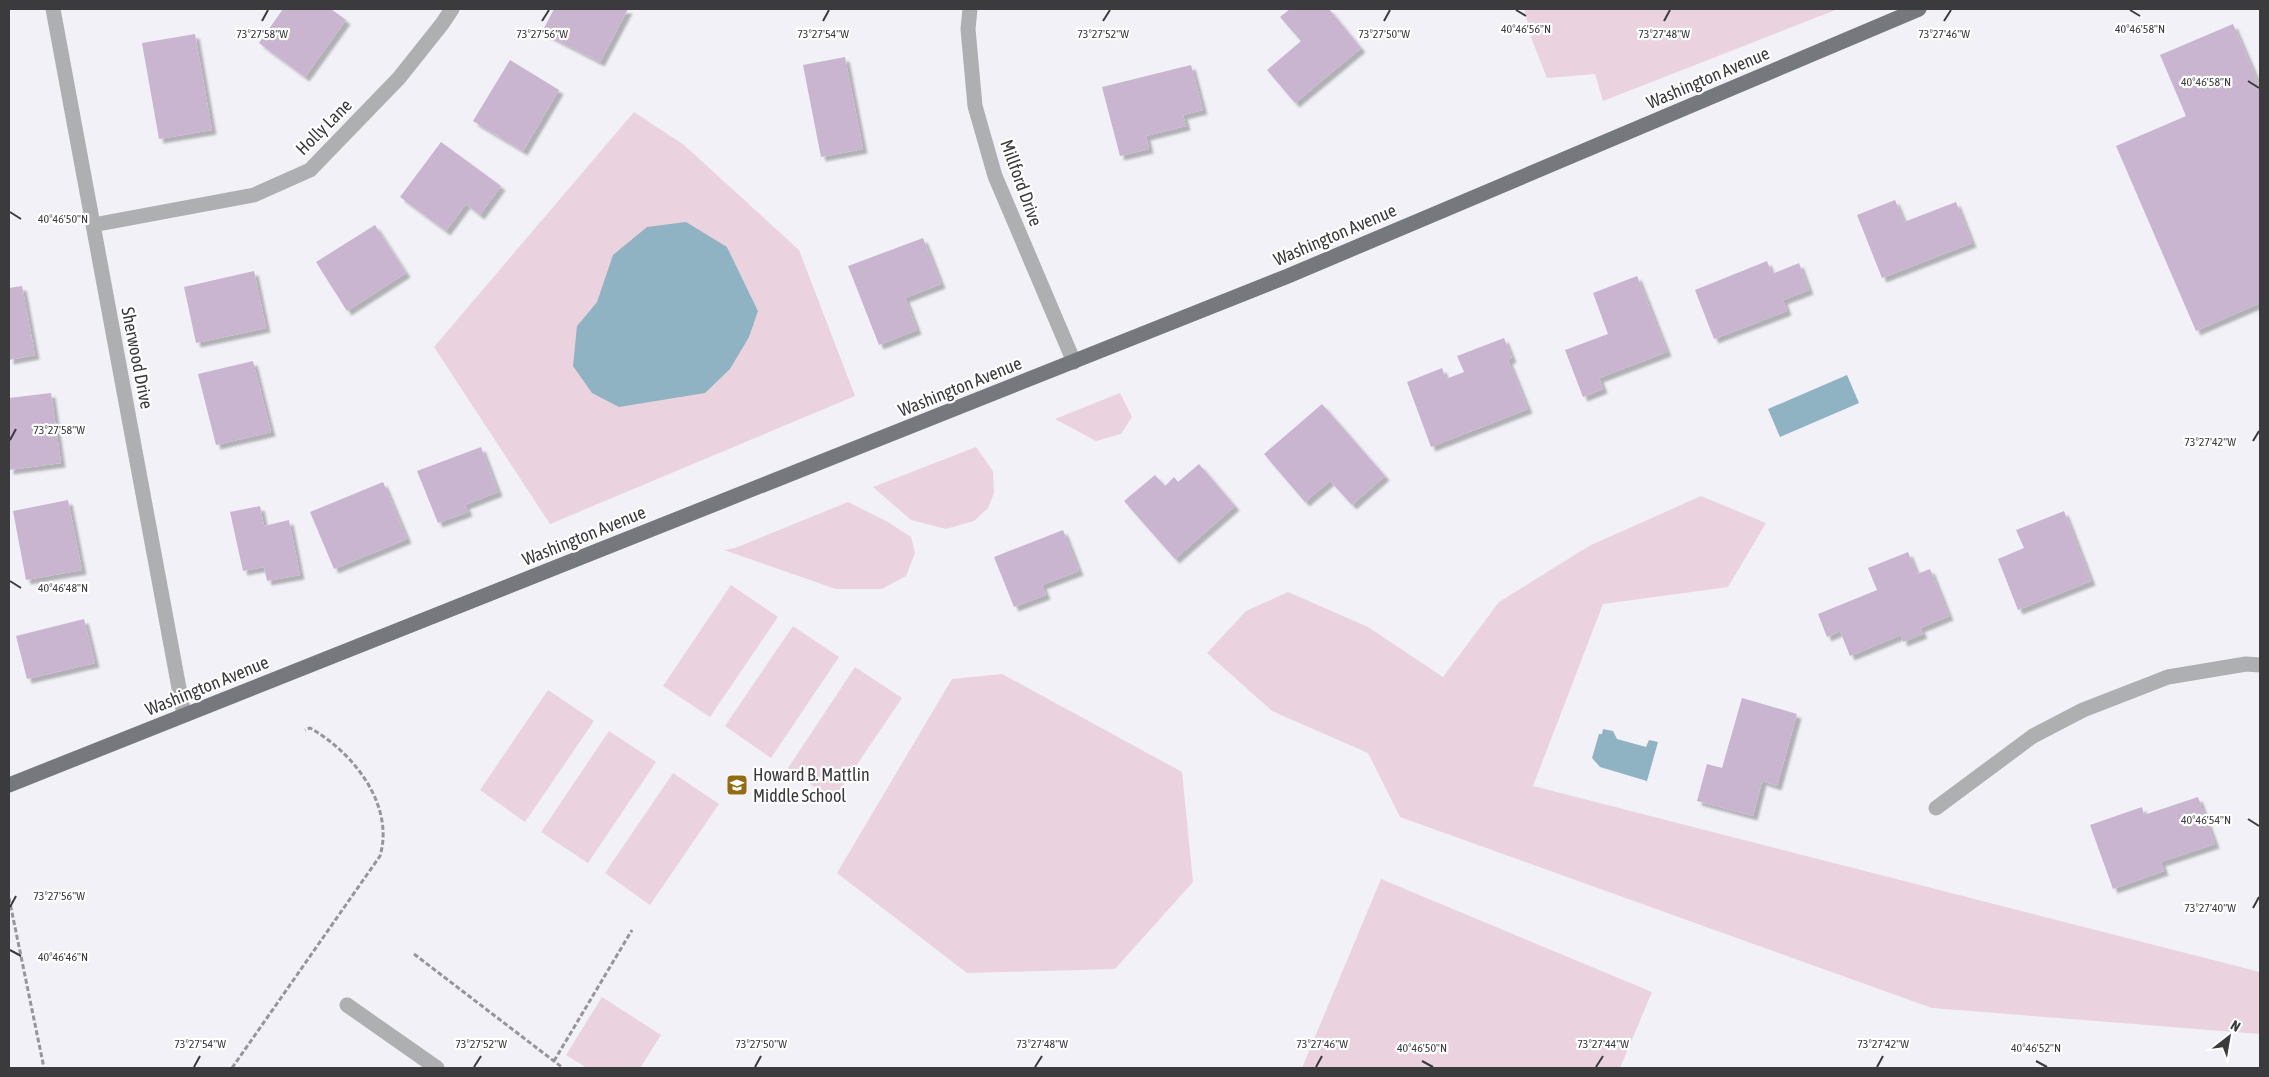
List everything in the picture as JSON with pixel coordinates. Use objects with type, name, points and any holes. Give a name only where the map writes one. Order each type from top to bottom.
[{"type":"main road","name":"Washington Avenue","points":[[9,785],[1288,276],[1919,9]]},
{"type":"street","name":"Sherwood Drive","points":[[53,9],[184,715]]},
{"type":"street","name":"Holly Lane","points":[[93,225],[254,195],[310,170],[398,78],[452,9]]},
{"type":"street","name":"Millford Drive","points":[[970,9],[968,29],[975,106],[995,176],[1074,362]]},
{"type":"street","points":[[1936,808],[2033,736],[2083,710],[2168,677],[2246,664],[2260,665]]},
{"type":"street","points":[[347,1005],[437,1068]]},
{"type":"path","points":[[232,1068],[380,856],[384,841],[383,818],[378,804],[360,772],[346,755],[323,735],[310,728],[305,730]]},
{"type":"path","points":[[9,898],[44,1068]]},
{"type":"path","points":[[554,1062],[632,930]]},
{"type":"path","points":[[414,954],[563,1068]]},
{"type":"shaded area","points":[[1524,9],[1838,9],[1603,101],[1595,74],[1547,78],[1532,40]]},
{"type":"shaded area","points":[[634,112],[684,145],[799,250],[855,396],[550,524],[434,347]],"holes":[[[727,247],[758,311],[577,326],[597,302]]]},
{"type":"shaded area","points":[[1120,393],[1132,417],[1121,434],[1096,441],[1055,419]]},
{"type":"shaded area","points":[[976,447],[993,471],[994,493],[988,508],[974,521],[946,529],[911,520],[873,487]]},
{"type":"shaded area","points":[[1701,496],[1766,523],[1728,587],[1603,604],[1533,786],[2260,972],[2260,1034],[1932,1008],[1400,817],[1368,753],[1272,711],[1207,653],[1246,611],[1288,592],[1368,627],[1443,677],[1499,602],[1589,546]]},
{"type":"shaded area","points":[[848,502],[888,522],[911,537],[915,553],[906,576],[882,589],[836,589],[724,550],[735,548]]},
{"type":"shaded area","points":[[731,585],[778,617],[710,717],[663,686]]},
{"type":"shaded area","points":[[793,626],[839,657],[771,758],[725,726]]},
{"type":"shaded area","points":[[855,667],[902,698],[833,800],[788,768]]},
{"type":"shaded area","points":[[1002,674],[1182,772],[1193,882],[1115,969],[967,973],[837,873],[952,679]]},
{"type":"shaded area","points":[[548,690],[594,721],[525,822],[480,790]]},
{"type":"shaded area","points":[[609,731],[656,762],[588,863],[541,832]]},
{"type":"shaded area","points":[[673,773],[719,804],[650,905],[605,873]]},
{"type":"shaded area","points":[[1381,879],[1652,992],[1620,1068],[1302,1068]]},
{"type":"shaded area","points":[[602,997],[661,1035],[640,1068],[587,1068],[566,1055]]},
{"type":"water","points":[[686,222],[727,247],[758,311],[749,337],[730,369],[705,393],[619,407],[592,393],[573,366],[577,326],[597,302],[613,255],[647,227]]},
{"type":"water","points":[[1847,375],[1859,403],[1780,437],[1768,409]]},
{"type":"water","points":[[1603,729],[1613,731],[1617,739],[1646,747],[1649,740],[1658,742],[1647,781],[1600,767],[1592,758],[1599,734],[1602,734]]},
{"type":"building","points":[[283,9],[331,9],[346,20],[305,77],[259,43]]},
{"type":"building","points":[[554,9],[628,9],[600,62],[542,32]]},
{"type":"building","points":[[1290,9],[1329,9],[1361,48],[1295,103],[1267,70],[1301,41],[1280,17]]},
{"type":"building","points":[[2233,24],[2260,87],[2260,303],[2196,331],[2116,146],[2186,116],[2160,55]]},
{"type":"building","points":[[195,34],[212,130],[159,139],[142,43]]},
{"type":"building","points":[[845,57],[863,149],[821,157],[803,65]]},
{"type":"building","points":[[510,60],[559,90],[523,151],[473,121]]},
{"type":"building","points":[[1191,65],[1203,110],[1183,115],[1186,126],[1146,136],[1149,149],[1120,156],[1102,87]]},
{"type":"building","points":[[441,142],[501,186],[480,215],[466,204],[446,231],[400,197]]},
{"type":"building","points":[[1895,200],[1904,222],[1956,202],[1972,243],[1882,278],[1857,215]]},
{"type":"building","points":[[375,225],[406,273],[347,311],[316,262]]},
{"type":"building","points":[[923,238],[941,284],[905,298],[917,330],[879,345],[848,266]]},
{"type":"building","points":[[1767,261],[1772,274],[1799,263],[1809,290],[1783,300],[1787,311],[1714,339],[1695,290]]},
{"type":"building","points":[[254,271],[266,328],[196,343],[184,287]]},
{"type":"building","points":[[1637,276],[1667,352],[1599,378],[1603,389],[1583,397],[1565,350],[1608,334],[1593,293]]},
{"type":"building","points":[[22,286],[35,355],[9,360],[9,288]]},
{"type":"building","points":[[1504,338],[1512,358],[1508,360],[1528,409],[1431,447],[1407,382],[1442,368],[1446,379],[1464,372],[1457,356]]},
{"type":"building","points":[[253,361],[271,432],[216,445],[198,374]]},
{"type":"building","points":[[51,393],[61,463],[9,470],[9,398]]},
{"type":"building","points":[[1322,404],[1385,476],[1352,505],[1330,481],[1305,502],[1264,454]]},
{"type":"building","points":[[481,447],[498,492],[465,505],[468,512],[438,523],[417,471]]},
{"type":"building","points":[[1199,464],[1235,506],[1175,559],[1124,501],[1155,475],[1165,486],[1174,477],[1178,482]]},
{"type":"building","points":[[383,482],[407,539],[334,569],[310,512]]},
{"type":"building","points":[[68,500],[82,570],[26,580],[13,511]]},
{"type":"building","points":[[260,506],[264,526],[289,520],[300,575],[267,581],[264,567],[243,571],[230,512]]},
{"type":"building","points":[[2064,511],[2091,581],[2018,610],[1998,559],[2024,548],[2016,530]]},
{"type":"building","points":[[1063,530],[1079,571],[1042,585],[1046,595],[1014,607],[994,557]]},
{"type":"building","points":[[1908,552],[1917,574],[1930,569],[1949,616],[1920,628],[1923,634],[1903,642],[1901,635],[1850,656],[1840,631],[1827,637],[1818,614],[1877,590],[1868,568]]},
{"type":"building","points":[[84,619],[95,663],[27,679],[16,636]]},
{"type":"building","points":[[1742,698],[1797,714],[1777,786],[1762,781],[1753,816],[1697,801],[1707,764],[1722,768]]},
{"type":"building","points":[[2198,797],[2215,844],[2161,862],[2164,871],[2113,889],[2090,825],[2142,807],[2144,815]]},
{"type":"place","name":"Howard B. Mattlin Middle School","points":[[737,785]]}]
